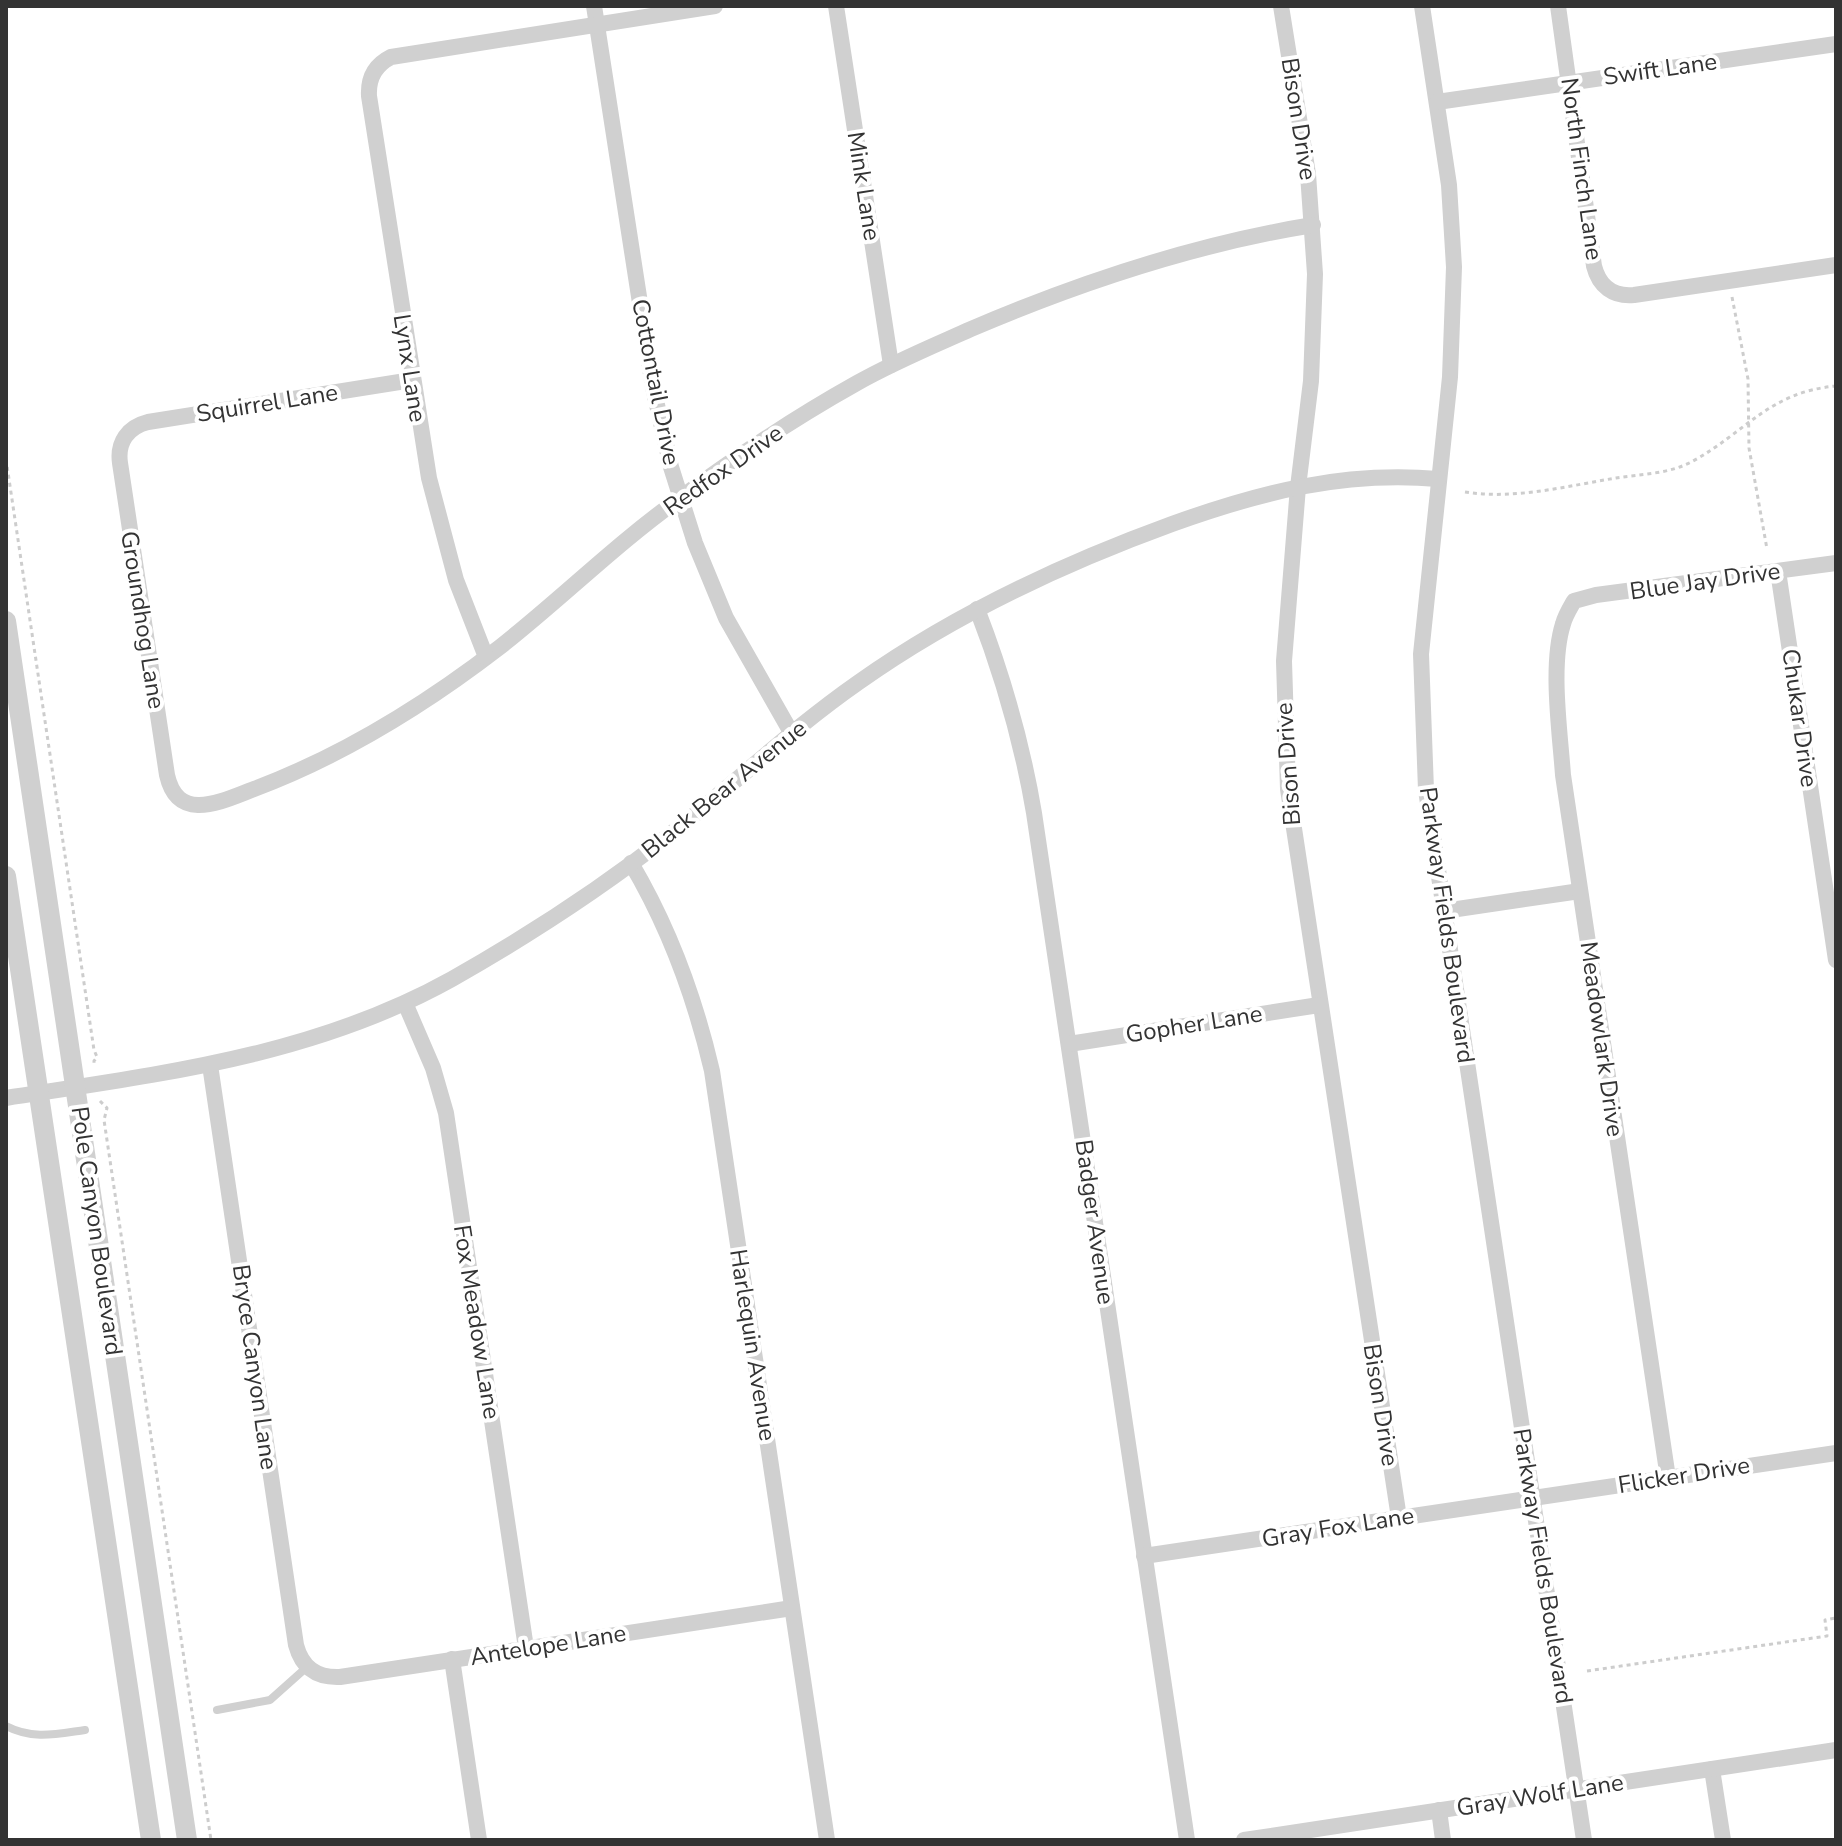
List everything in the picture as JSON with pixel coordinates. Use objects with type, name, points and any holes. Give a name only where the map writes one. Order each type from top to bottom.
[{"type":"street","name":"Cottontail Drive","points":[[594,6],[653,387],[680,498],[726,618],[792,734]]},
{"type":"street","points":[[597,25],[715,6]]},
{"type":"street","name":"Mink Lane","points":[[836,6],[891,365]]},
{"type":"street","name":"Bison Drive","points":[[1281,6],[1308,174],[1313,225],[1314,342],[1284,661],[1284,743],[1293,834],[1399,1518]]},
{"type":"street","name":"Parkway Fields Boulevard","points":[[1422,6],[1449,185],[1454,267],[1452,353],[1423,616],[1421,704],[1426,790],[1584,1840]]},
{"type":"street","name":"North Finch Lane","points":[[1558,6],[1594,266],[1607,289],[1627,296],[1836,265]]},
{"type":"street","name":"Lynx Lane","points":[[486,657],[462,600],[438,518],[421,436],[368,88],[373,72],[391,57],[597,25]]},
{"type":"street","name":"Swift Lane","points":[[1437,102],[1836,44]]},
{"type":"street","name":"Redfox Drive","points":[[184,802],[209,805],[273,782],[376,730],[486,657],[680,498],[796,419],[891,365],[995,319],[1103,278],[1207,247],[1313,225]]},
{"type":"street","name":"Squirrel Lane","points":[[126,434],[148,422],[412,380]]},
{"type":"street","name":"Groundhog Lane","points":[[126,434],[119,455],[167,775],[172,791],[184,802]]},
{"type":"street","name":"Black Bear Avenue","points":[[6,1098],[210,1065],[285,1048],[405,1003],[502,949],[631,863],[861,680],[977,609],[1071,563],[1236,503],[1298,487],[1354,478],[1438,479]]},
{"type":"street","name":"Blue Jay Drive","points":[[1574,601],[1596,595],[1836,563]]},
{"type":"street","name":"Chukar Drive","points":[[1778,571],[1836,960]]},
{"type":"street","name":"Meadowlark Drive","points":[[1574,601],[1563,624],[1561,639],[1558,711],[1563,775],[1668,1478]]},
{"type":"street","name":"Badger Avenue","points":[[977,609],[1003,677],[1026,768],[1187,1840]]},
{"type":"street","name":"Pole Canyon Boulevard","points":[[6,621],[187,1840]]},
{"type":"street","name":"Harlequin Avenue","points":[[631,863],[681,966],[712,1071],[827,1840]]},
{"type":"street","name":"Pole Canyon Boulevard","points":[[6,876],[151,1840]]},
{"type":"street","points":[[1444,911],[1580,891]]},
{"type":"street","name":"Fox Meadow Lane","points":[[405,1003],[433,1068],[446,1113],[526,1648]]},
{"type":"street","name":"Gopher Lane","points":[[1069,1044],[1319,1005]]},
{"type":"street","name":"Bryce Canyon Lane","points":[[210,1065],[296,1645],[307,1667]]},
{"type":"street","name":"Flicker Drive","points":[[1533,1498],[1836,1453]]},
{"type":"street","name":"Gray Fox Lane","points":[[1144,1556],[1533,1498]]},
{"type":"street","name":"Antelope Lane","points":[[307,1667],[317,1674],[332,1677],[792,1608]]},
{"type":"street","points":[[452,1659],[479,1840]]},
{"type":"street","name":"Gray Wolf Lane","points":[[1244,1840],[1836,1750]]},
{"type":"street","points":[[1712,1769],[1723,1840]]},
{"type":"street","points":[[1439,1810],[1443,1840]]},
{"type":"lane","points":[[217,1710],[270,1700],[307,1667]]},
{"type":"lane","points":[[6,1726],[22,1734],[37,1736],[85,1730]]},
{"type":"path","points":[[1732,297],[1748,379],[1749,448],[1767,549]]},
{"type":"path","points":[[1465,492],[1511,494],[1674,469],[1700,457],[1750,420],[1794,395],[1836,386]]},
{"type":"path","points":[[6,459],[97,1057]]},
{"type":"path","points":[[107,1108],[104,1116],[106,1135],[211,1840]]},
{"type":"path","points":[[1587,1671],[1827,1636],[1825,1620],[1836,1618]]}]
